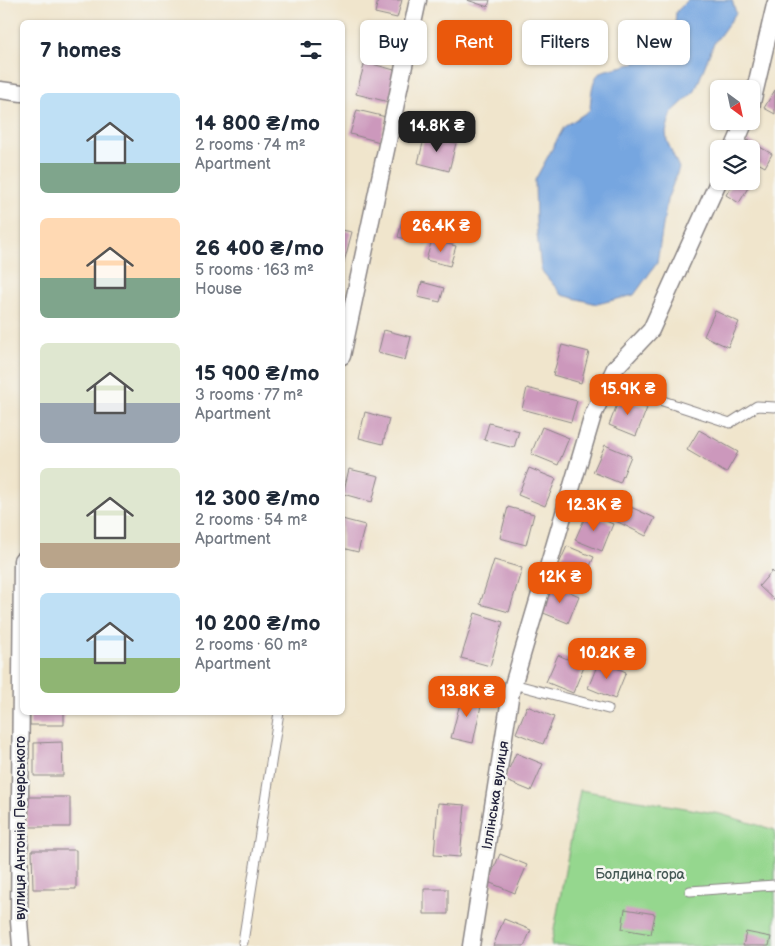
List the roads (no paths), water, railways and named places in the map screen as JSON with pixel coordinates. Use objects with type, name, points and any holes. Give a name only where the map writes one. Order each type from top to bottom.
[{"type":"street","points":[[345,342],[418,0]]},
{"type":"street","points":[[757,80],[775,6]]},
{"type":"street","points":[[0,90],[20,93]]},
{"type":"street","name":"Іллінська вулиця","points":[[471,946],[513,684],[593,415],[615,368],[652,330],[715,190]]},
{"type":"street","name":"вулиця Антонія Печерського","points":[[20,715],[18,921],[21,946]]},
{"type":"lane","points":[[608,383],[730,423],[757,406],[775,407]]},
{"type":"lane","points":[[513,684],[608,708]]},
{"type":"lane","points":[[243,942],[278,715]]},
{"type":"lane","points":[[690,891],[775,885]]},
{"type":"water","points":[[688,0],[732,0],[736,13],[713,45],[695,91],[671,113],[666,132],[667,141],[679,168],[667,200],[657,263],[634,295],[597,304],[562,295],[541,270],[536,224],[535,180],[564,127],[590,110],[594,83],[597,76],[602,72],[627,65],[690,65],[690,20],[675,20],[676,12]]},
{"type":"park label","name":"Болдина гора","points":[[640,874]]}]
